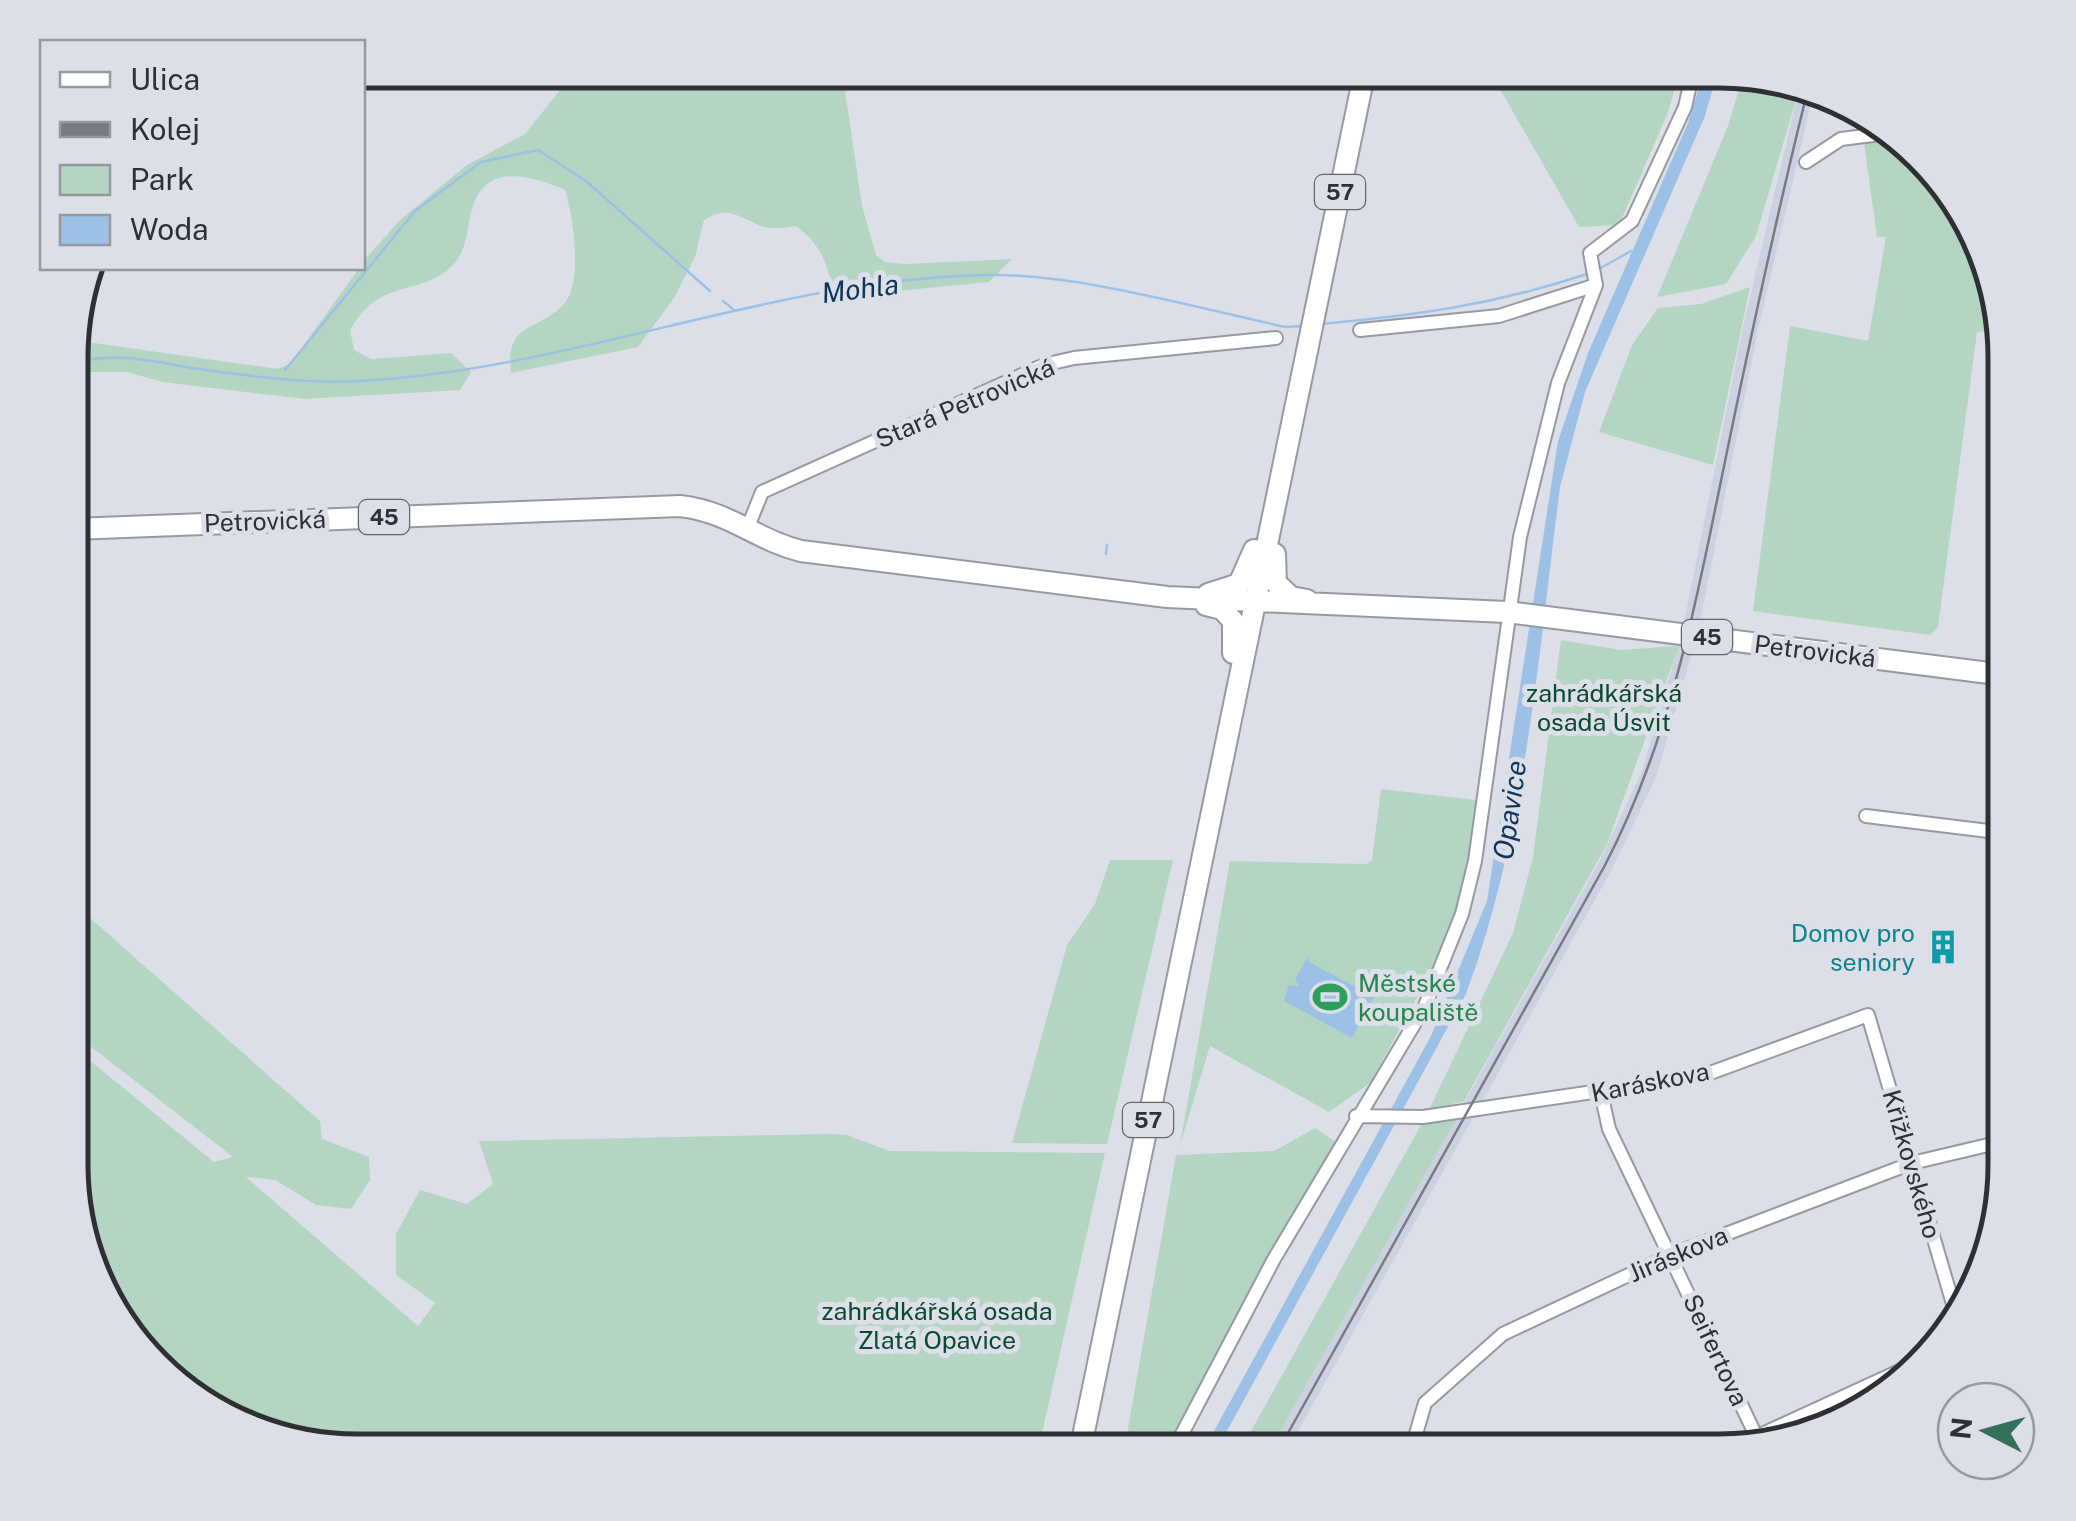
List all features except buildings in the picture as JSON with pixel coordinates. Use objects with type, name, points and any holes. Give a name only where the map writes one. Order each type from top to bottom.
[{"type":"main road","name":"57","points":[[1084,1434],[1361,88]]},
{"type":"main road","points":[[1166,597],[1223,593],[1246,575],[1272,470],[1298,395]]},
{"type":"main road","points":[[1298,395],[1274,576],[1292,597],[1343,606]]},
{"type":"main road","name":"Petrovická","points":[[88,529],[696,508],[748,527]]},
{"type":"main road","name":"45","points":[[748,527],[802,551],[1166,597],[1510,612]]},
{"type":"main road","points":[[1166,597],[1218,607],[1235,626],[1221,711],[1216,789]]},
{"type":"main road","points":[[1216,789],[1264,626],[1285,611],[1343,606]]},
{"type":"main road","name":"Petrovická","points":[[1510,612],[1988,673]]},
{"type":"street","points":[[1182,1434],[1274,1259],[1425,1006],[1462,914],[1475,861],[1536,456],[1596,281],[1590,253],[1632,220],[1685,107],[1689,88]]},
{"type":"street","points":[[1806,162],[1841,139],[1871,135]]},
{"type":"street","points":[[1360,330],[1499,316],[1596,281]]},
{"type":"street","name":"Stará Petrovická","points":[[748,527],[755,501],[762,492],[1044,366],[1074,358],[1276,338]]},
{"type":"street","points":[[1866,816],[1988,830]]},
{"type":"street","name":"Karáskova","points":[[1362,1116],[1423,1117],[1702,1076],[1868,1015]]},
{"type":"street","name":"Křižkovského","points":[[1868,1015],[1952,1299]]},
{"type":"street","name":"Seifertova","points":[[1601,1093],[1610,1130],[1754,1431]]},
{"type":"street","name":"Jiráskova","points":[[1415,1434],[1425,1403],[1503,1334],[1671,1254],[1912,1164],[1988,1146]]},
{"type":"street","points":[[1786,1424],[1878,1381]]},
{"type":"shaded area","points":[[1796,99],[1811,104],[1758,330],[1697,636],[1656,777],[1611,871],[1297,1434],[1279,1434],[1598,864],[1642,771],[1682,633],[1743,327]]},
{"type":"green space","points":[[562,88],[845,88],[862,206],[876,255],[885,262],[905,264],[1012,259],[989,282],[836,297],[818,249],[796,226],[768,228],[721,213],[704,220],[695,257],[674,298],[638,347],[511,373],[513,344],[518,336],[553,314],[569,295],[575,249],[565,190],[537,180],[507,176],[481,190],[464,246],[452,266],[426,282],[374,302],[350,330],[354,350],[371,359],[451,353],[471,372],[460,390],[305,399],[162,382],[128,372],[88,372],[89,342],[278,369],[291,363],[358,270],[365,270],[367,257],[400,220],[467,165],[525,134]]},
{"type":"green space","points":[[1499,88],[1675,88],[1619,225],[1579,227]]},
{"type":"green space","points":[[1739,88],[1796,99],[1756,236],[1726,284],[1657,297],[1728,126]]},
{"type":"green space","points":[[1864,143],[1883,143],[1933,193],[1968,254],[1986,322],[1987,331],[1977,332],[1938,627],[1930,635],[1753,611],[1790,326],[1868,341],[1886,237],[1877,237]]},
{"type":"green space","points":[[1750,287],[1713,465],[1599,432],[1632,345],[1658,308],[1701,304]]},
{"type":"green space","name":"zahrádkářská osada Úsvit","points":[[1561,640],[1621,650],[1679,646],[1607,844],[1464,1101],[1429,1110],[1513,933],[1533,857]]},
{"type":"green space","name":"Městské koupaliště","points":[[1381,789],[1476,800],[1467,882],[1439,957],[1370,1083],[1329,1112],[1210,1046],[1180,1145],[1230,861],[1366,864],[1372,860]]},
{"type":"green space","points":[[1110,860],[1173,860],[1107,1144],[1012,1143],[1067,945],[1095,904]]},
{"type":"green space","name":"zahrádkářská osada Zlatá Opavice","points":[[88,916],[320,1121],[322,1139],[369,1157],[370,1180],[351,1209],[316,1205],[275,1180],[246,1177],[418,1326],[435,1303],[396,1275],[396,1234],[420,1190],[467,1204],[493,1184],[479,1141],[830,1134],[847,1135],[890,1151],[1105,1153],[1042,1434],[339,1433],[270,1419],[238,1406],[193,1378],[154,1342],[124,1299],[108,1267],[93,1217],[88,1182],[88,1059],[214,1162],[233,1157],[88,1044]]},
{"type":"green space","points":[[1456,1119],[1279,1434],[1250,1434],[1422,1123]]},
{"type":"green space","points":[[1315,1128],[1336,1142],[1177,1434],[1127,1434],[1176,1155],[1274,1151]]},
{"type":"water","name":"Opavice","points":[[1699,88],[1713,88],[1705,116],[1585,392],[1560,487],[1516,808],[1503,871],[1466,994],[1225,1434],[1213,1434],[1431,1036],[1487,901],[1558,441],[1588,353],[1688,123]]},
{"type":"water","name":"Městské koupaliště","points":[[1308,956],[1309,962],[1371,995],[1376,993],[1352,1038],[1284,1001],[1289,985],[1299,986],[1295,979]]},
{"type":"waterway","points":[[285,370],[415,211],[481,162],[538,150],[586,181],[710,291]]},
{"type":"waterway","name":"Mohla","points":[[1599,269],[1631,251]]},
{"type":"waterway","name":"Mohla","points":[[1321,324],[1455,307],[1587,274]]},
{"type":"waterway","name":"Mohla","points":[[88,360],[136,359],[317,381],[437,374],[516,361],[829,291],[908,280],[988,275],[1097,286],[1285,327],[1303,326]]},
{"type":"waterway","points":[[723,301],[734,310]]},
{"type":"waterway","points":[[1106,554],[1107,545]]},
{"type":"railway","points":[[1288,1434],[1604,867],[1646,773],[1677,676],[1701,577],[1805,102]]},
{"type":"place","name":"Domov pro seniory","points":[[1943,947]]},
{"type":"place","name":"Městské koupaliště","points":[[1330,997]]}]
